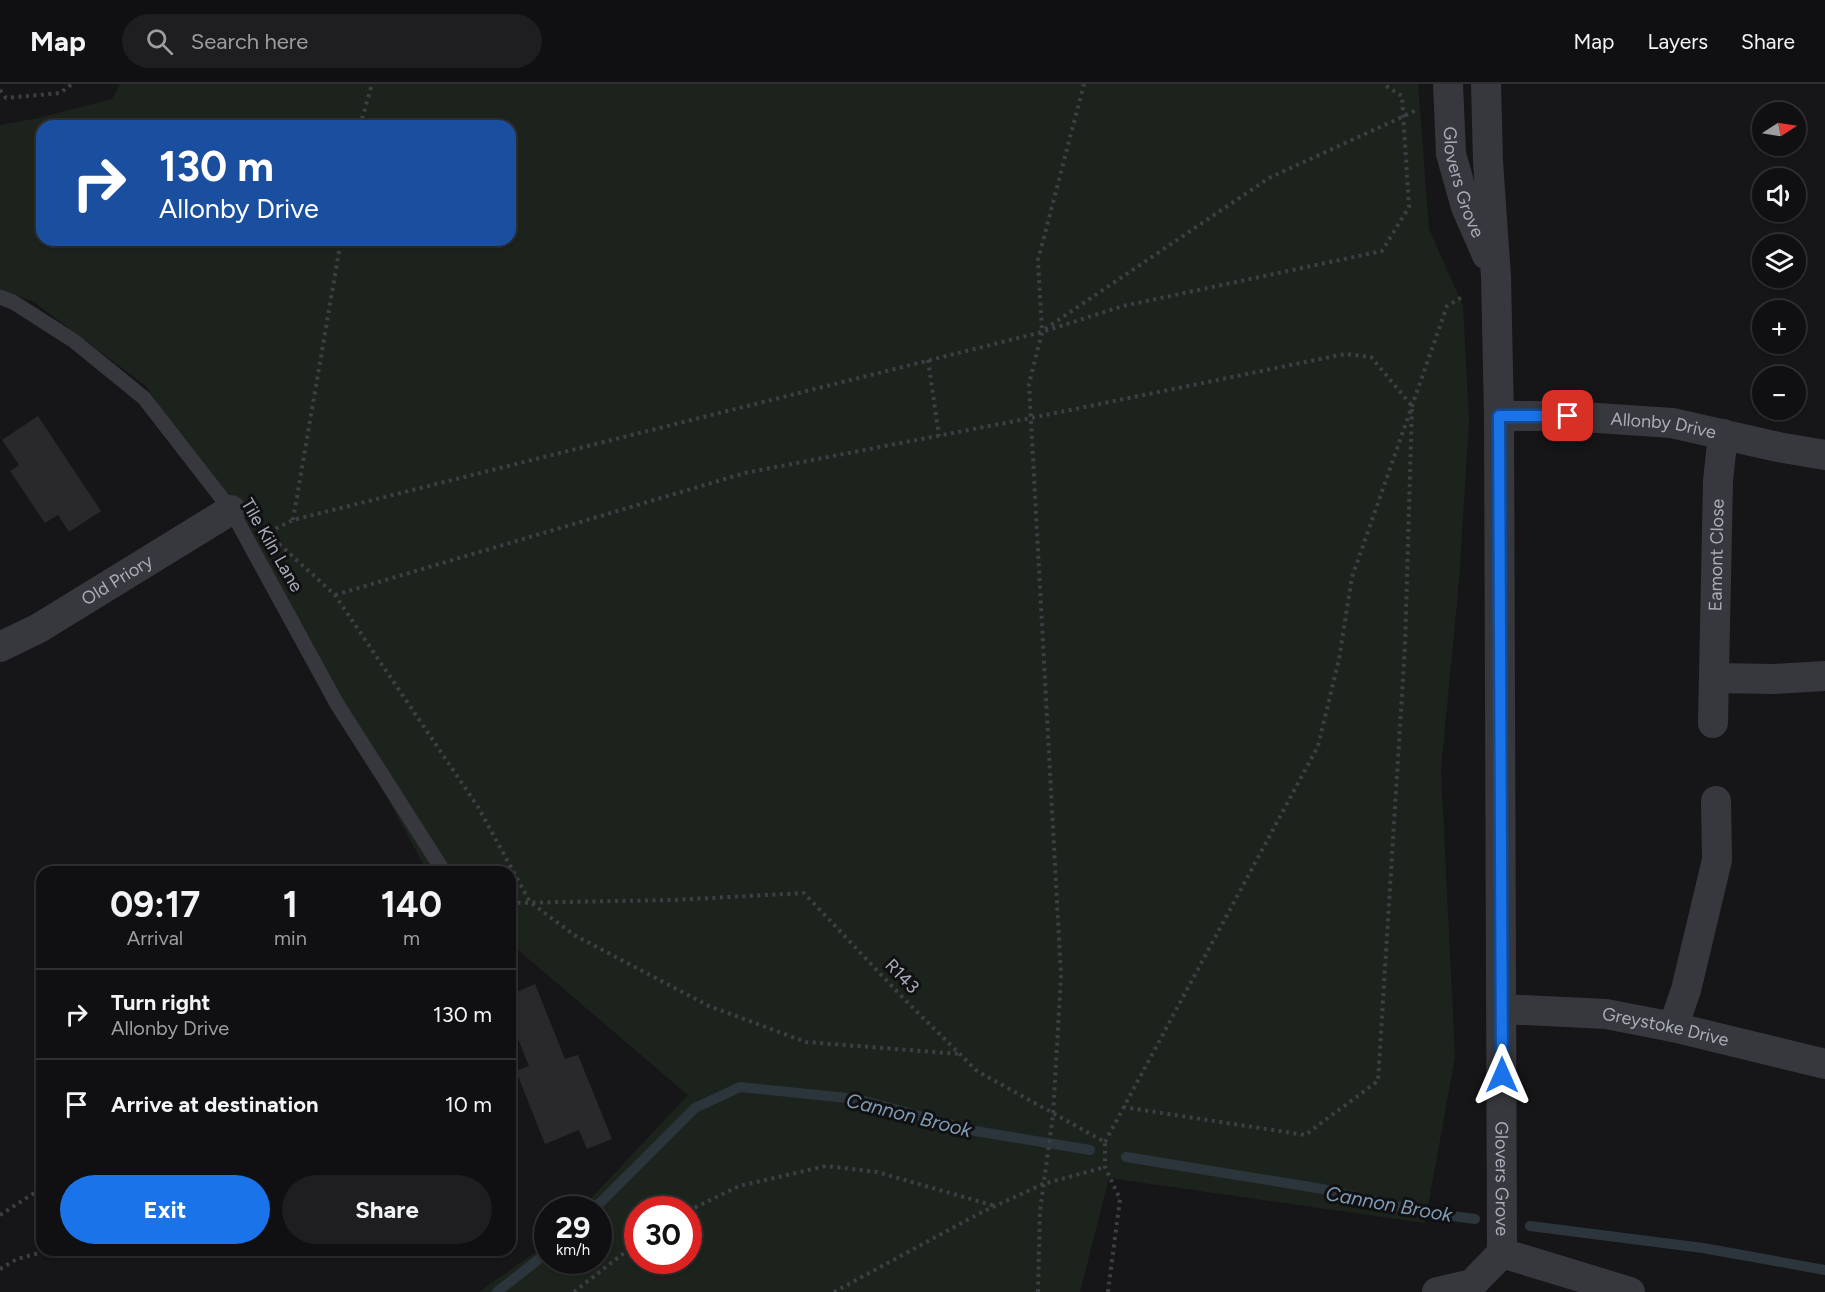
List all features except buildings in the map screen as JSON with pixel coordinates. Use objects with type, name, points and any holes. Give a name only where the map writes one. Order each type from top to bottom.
[{"type":"street","name":"Glovers Grove","points":[[1486,84],[1488,161],[1496,277],[1499,416],[1502,1253]]},
{"type":"street","name":"Glovers Grove","points":[[1448,90],[1451,154],[1466,207],[1496,277]]},
{"type":"street","name":"Allonby Drive","points":[[1499,416],[1568,416],[1672,423],[1825,455]]},
{"type":"street","name":"Eamont Close","points":[[1713,723],[1718,481],[1723,434]]},
{"type":"street","name":"Old Priory","points":[[0,647],[39,628],[231,510]]},
{"type":"street","points":[[1714,678],[1774,679],[1825,676]]},
{"type":"street","points":[[1673,1027],[1686,990],[1717,860],[1716,801]]},
{"type":"street","name":"Greystoke Drive","points":[[1502,1009],[1606,1014],[1673,1027],[1825,1064]]},
{"type":"street","points":[[1437,1292],[1472,1284],[1502,1253],[1630,1292]]},
{"type":"lane","name":"Tile Kiln Lane","points":[[0,297],[13,302],[74,340],[144,398],[231,510],[337,704],[440,866]]},
{"type":"path","points":[[0,90],[6,98],[60,93],[72,84]]},
{"type":"path","points":[[362,120],[372,84]]},
{"type":"path","points":[[1038,1292],[1040,1211],[1053,1114],[1060,976],[1029,384],[1042,332],[1038,260],[1084,84]]},
{"type":"path","points":[[510,866],[478,807],[335,595],[268,533],[293,519],[1042,332],[1123,306],[1382,251],[1409,207],[1402,96],[1383,84]]},
{"type":"path","points":[[1042,332],[1269,178],[1403,116],[1448,90]]},
{"type":"path","points":[[293,519],[340,246]]},
{"type":"path","points":[[1108,1292],[1120,1199],[1105,1167],[1105,1142],[1318,746],[1339,659],[1352,577],[1447,306],[1496,277]]},
{"type":"path","points":[[335,595],[745,473],[1345,354],[1371,357],[1412,406],[1405,646],[1378,1081],[1305,1135],[1123,1107]]},
{"type":"path","points":[[928,360],[939,436]]},
{"type":"path","points":[[516,876],[530,902],[574,935],[709,1006],[806,1042],[960,1054]]},
{"type":"path","name":"R143","points":[[516,903],[673,900],[804,893],[977,1071],[1105,1142]]},
{"type":"path","points":[[702,1204],[739,1186],[826,1166],[877,1172],[995,1206]]},
{"type":"path","points":[[834,1292],[995,1206],[1043,1185],[1105,1167]]},
{"type":"path","points":[[0,1215],[36,1192]]},
{"type":"path","points":[[574,1292],[624,1253]]},
{"type":"path","points":[[0,1269],[17,1259],[36,1254]]},
{"type":"shaded area","points":[[120,84],[1418,84],[1429,229],[1463,306],[1469,420],[1459,581],[1441,770],[1455,1057],[1425,1223],[1109,1178],[1080,1292],[479,1292],[534,1253],[534,1274],[612,1274],[612,1196],[593,1196],[688,1095],[516,948],[516,866],[424,866],[254,552],[146,386],[34,302],[0,289],[0,125],[39,118],[112,99]]},
{"type":"waterway","name":"Cannon Brook","points":[[607,1196],[695,1108],[740,1087],[857,1099],[975,1131],[1090,1150]]},
{"type":"waterway","name":"Cannon Brook","points":[[1126,1157],[1323,1189],[1422,1212],[1475,1219]]},
{"type":"waterway","name":"Cannon Brook","points":[[1530,1226],[1703,1248],[1825,1270]]},
{"type":"waterway","name":"Cannon Brook","points":[[497,1292],[534,1263]]},
{"type":"route","points":[[1502,1075],[1499,416],[1568,416]]}]
